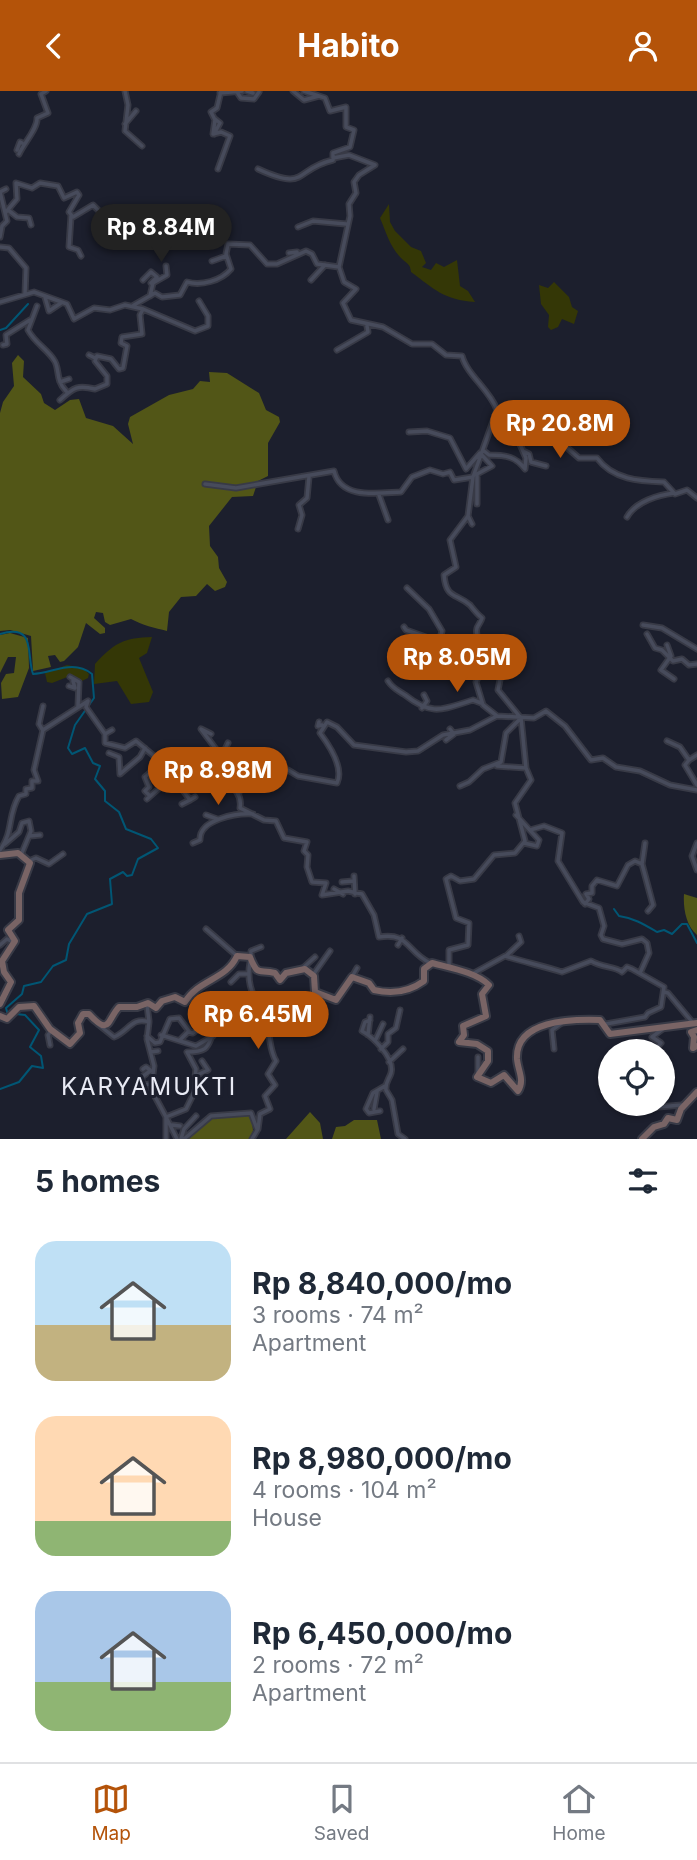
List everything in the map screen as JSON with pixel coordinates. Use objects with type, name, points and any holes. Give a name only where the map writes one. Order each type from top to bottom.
[{"type":"street","points":[[18,152],[22,143],[35,129],[37,118],[48,112],[41,95],[46,91]]},
{"type":"street","points":[[125,91],[128,105],[124,126],[133,141],[142,146]]},
{"type":"street","points":[[242,91],[241,98],[254,99]]},
{"type":"street","points":[[293,91],[305,100],[319,96]]},
{"type":"street","points":[[304,91],[326,98],[330,111],[346,107],[346,127],[355,132],[350,147],[333,153],[335,159]]},
{"type":"street","points":[[218,169],[229,138],[222,129],[214,135],[215,119],[211,112],[216,108],[221,92],[253,93]]},
{"type":"street","points":[[254,99],[259,92]]},
{"type":"street","points":[[254,99],[257,104]]},
{"type":"street","points":[[124,126],[136,111]]},
{"type":"street","points":[[258,169],[273,177],[295,180],[335,159],[349,155],[376,166],[359,175],[354,183],[356,193],[349,204],[351,215],[346,224],[344,253],[338,262],[345,282],[356,291],[343,303],[351,320],[367,326],[383,327],[412,344],[432,344],[445,355],[463,357],[464,364],[489,391],[498,410],[491,421],[475,475],[468,516],[450,540],[456,567],[444,574],[445,585],[452,596],[467,603],[482,618],[477,628],[478,635],[488,650],[504,659],[498,690],[521,718],[526,768],[531,782],[516,799],[515,813],[526,839],[515,853],[494,856],[474,879],[460,881],[451,876],[446,879],[456,918],[469,923],[467,946],[449,950],[449,968]]},
{"type":"street","points":[[7,211],[17,199],[16,183],[31,188],[40,183],[58,186],[64,198],[75,191],[79,193],[69,212],[71,216],[68,247],[78,250],[81,256]]},
{"type":"street","points":[[0,237],[7,221],[7,211],[0,192],[6,189]]},
{"type":"street","points":[[71,216],[83,213],[93,205],[102,214],[108,213],[115,221]]},
{"type":"street","points":[[7,211],[17,217],[29,218],[31,225]]},
{"type":"street","points":[[298,227],[313,221],[346,224]]},
{"type":"street","points":[[134,305],[150,296],[179,295],[188,282],[202,285],[229,270],[226,256],[228,244],[250,245],[267,264],[278,264],[303,251]]},
{"type":"street","points":[[0,247],[9,248],[26,268],[25,294]]},
{"type":"street","points":[[289,253],[303,251],[311,254],[317,264],[339,268]]},
{"type":"street","points":[[212,261],[226,256]]},
{"type":"street","points":[[310,280],[325,265]]},
{"type":"street","points":[[150,296],[147,281],[167,275],[166,266]]},
{"type":"street","points":[[0,302],[34,292],[67,305],[74,319],[94,308],[111,310],[123,305],[134,305],[195,331],[208,326],[208,316],[199,301]]},
{"type":"street","points":[[45,297],[49,311],[61,303]]},
{"type":"street","points":[[37,306],[30,320],[31,335],[51,352],[60,382],[66,391]]},
{"type":"street","points":[[96,358],[99,355],[110,359],[118,368],[124,368],[127,346],[121,343],[122,337],[142,334],[140,315],[143,310]]},
{"type":"street","points":[[3,345],[7,344],[6,335],[12,328],[30,320]]},
{"type":"street","points":[[337,349],[368,332],[367,326]]},
{"type":"street","points":[[60,400],[66,391],[86,385],[95,389],[107,384],[107,376],[96,358],[89,355]]},
{"type":"street","points":[[60,382],[69,379]]},
{"type":"street","points":[[409,432],[427,431],[450,438],[466,469],[477,454],[483,452],[489,455],[506,454],[521,463],[525,470],[526,458],[519,442],[534,419],[577,457],[597,458],[602,465],[631,480],[664,482],[674,493]]},
{"type":"street","points":[[521,450],[528,453],[531,462],[546,466]]},
{"type":"street","points":[[478,504],[480,481],[492,464],[483,452]]},
{"type":"street","points":[[205,484],[236,488],[334,471],[338,482],[350,491],[379,495],[401,492],[412,477],[428,470],[443,474],[450,472],[457,481],[489,470]]},
{"type":"street","points":[[475,475],[476,480],[480,481]]},
{"type":"street","points":[[298,529],[302,515],[299,505],[307,498],[309,477]]},
{"type":"street","points":[[628,517],[632,510],[658,494],[677,495],[687,491],[697,498]]},
{"type":"street","points":[[379,495],[388,520]]},
{"type":"street","points":[[468,516],[472,524]]},
{"type":"street","points":[[407,588],[429,610],[442,631],[439,642]]},
{"type":"street","points":[[643,625],[662,628],[697,649]]},
{"type":"street","points":[[404,627],[406,631],[439,642],[484,664],[476,681],[484,707]]},
{"type":"street","points":[[647,634],[655,648],[662,650],[670,659],[697,664]]},
{"type":"street","points":[[667,645],[671,653],[670,659],[661,670],[674,679]]},
{"type":"street","points":[[388,681],[393,688],[422,708],[456,708],[473,700],[497,716],[536,718],[545,711],[565,726],[592,760],[603,758],[616,767],[639,770],[670,785],[697,787]]},
{"type":"street","points":[[73,684],[80,702],[76,707]]},
{"type":"street","points":[[86,693],[87,708],[105,734],[104,741],[116,755],[120,774],[140,757],[145,748]]},
{"type":"street","points":[[422,708],[427,701],[424,695]]},
{"type":"street","points":[[29,861],[13,852],[0,852],[8,834],[10,809],[19,796],[26,794],[26,789],[32,788],[32,781],[38,781],[34,769],[43,730],[87,701]]},
{"type":"street","points":[[43,706],[43,716],[39,724],[43,730]]},
{"type":"street","points":[[318,722],[318,726],[328,722],[334,724],[354,745],[406,752],[418,751],[443,735],[470,730],[497,716]]},
{"type":"street","points":[[460,786],[469,782],[483,769],[502,762],[506,733],[521,718]]},
{"type":"street","points":[[240,780],[250,768],[259,765],[275,776],[288,770],[298,776],[337,783],[340,774],[329,744],[320,733],[324,725]]},
{"type":"street","points":[[211,734],[201,729],[240,780]]},
{"type":"street","points":[[450,729],[454,733]]},
{"type":"street","points":[[105,734],[112,730]]},
{"type":"street","points":[[446,740],[454,733]]},
{"type":"street","points":[[111,746],[126,748],[136,741],[155,757],[167,756],[190,762],[198,774],[224,780],[236,790],[239,799]]},
{"type":"street","points":[[667,741],[680,747],[689,760]]},
{"type":"street","points":[[222,758],[228,743]]},
{"type":"street","points":[[240,751],[240,808],[277,823]]},
{"type":"street","points":[[109,753],[116,755]]},
{"type":"street","points":[[697,755],[685,765],[697,787]]},
{"type":"street","points":[[232,772],[234,761]]},
{"type":"street","points":[[207,765],[220,765],[232,772]]},
{"type":"street","points":[[495,766],[526,768]]},
{"type":"street","points":[[151,772],[145,777],[149,787],[145,791],[148,797],[153,791],[158,792],[159,786],[167,784],[224,780]]},
{"type":"street","points":[[182,783],[190,787]]},
{"type":"street","points":[[167,784],[182,789],[190,800]]},
{"type":"street","points":[[182,804],[195,797]]},
{"type":"street","points":[[515,813],[538,837],[539,844],[536,846],[524,843]]},
{"type":"street","points":[[193,843],[200,840],[201,833],[220,820],[236,814],[255,814]]},
{"type":"street","points":[[236,814],[243,818]]},
{"type":"street","points":[[271,814],[282,838],[308,842],[304,851],[308,855],[307,868],[312,882],[326,883],[321,894],[362,894],[373,912],[380,938],[391,934],[402,938],[415,955],[430,963],[461,973],[474,973],[506,956],[521,942],[519,936]]},
{"type":"street","points":[[206,815],[220,820]]},
{"type":"street","points":[[4,845],[19,832],[24,821],[34,824],[21,855]]},
{"type":"street","points":[[530,830],[544,826],[562,834],[558,861],[571,886],[585,904],[599,908],[604,926],[601,935],[603,939],[622,944],[642,939],[648,943],[649,953],[640,973]]},
{"type":"street","points":[[30,836],[40,835]]},
{"type":"street","points":[[645,843],[642,864],[653,905],[648,911]]},
{"type":"street","points":[[697,843],[692,856],[697,870]]},
{"type":"street","points":[[15,941],[8,930],[19,920],[19,893],[29,861],[36,858],[49,864],[63,854]]},
{"type":"street","points":[[585,904],[589,900],[586,894],[592,893],[591,887],[597,880],[617,886],[630,863],[635,861],[642,864]]},
{"type":"street","points":[[348,875],[354,878],[357,888],[355,894]]},
{"type":"street","points":[[342,882],[354,878]]},
{"type":"street","points":[[334,889],[343,894]]},
{"type":"street","points":[[206,929],[237,956]]},
{"type":"street","points":[[398,945],[402,938]]},
{"type":"street","points":[[0,945],[7,939],[15,941]]},
{"type":"street","points":[[0,1005],[12,982],[4,972],[2,960],[15,941]]},
{"type":"street","points":[[252,1139],[257,1131],[260,1114],[270,1109],[265,1095],[276,1083],[268,1075],[276,1061],[270,1050],[265,1021],[252,996],[249,974],[251,951],[261,947]]},
{"type":"street","points":[[330,951],[313,975],[315,992],[336,1000],[357,968]]},
{"type":"street","points":[[237,956],[247,954],[254,969],[263,974],[275,974],[281,981],[286,973],[302,969],[315,957]]},
{"type":"street","points":[[229,977],[237,956]]},
{"type":"street","points":[[477,1075],[489,1083],[504,1075],[519,1091],[519,1041],[526,1033],[550,1028],[563,1021],[597,1020],[606,1024],[645,1017],[662,1007],[664,992],[659,982],[628,967],[623,972],[616,968],[601,968],[591,961],[560,972],[540,964],[521,963],[506,956]]},
{"type":"street","points":[[352,977],[369,983],[374,990],[404,991],[424,981],[424,969],[430,963]]},
{"type":"street","points":[[302,969],[313,975]]},
{"type":"street","points":[[474,973],[487,983],[489,988],[482,995],[487,1015],[484,1020],[463,1026],[464,1035],[459,1042],[477,1044],[488,1051],[488,1061],[477,1075]]},
{"type":"street","points":[[147,1003],[154,1008],[175,997],[185,1002],[206,980],[249,974]]},
{"type":"street","points":[[479,988],[487,983]]},
{"type":"street","points":[[664,992],[668,993],[696,1025]]},
{"type":"street","points":[[252,996],[265,995],[271,1002]]},
{"type":"street","points":[[147,1003],[147,1036],[154,1065],[151,1084],[166,1118],[181,1139]]},
{"type":"street","points":[[97,1024],[110,1024],[117,1007],[137,1007],[147,1003]]},
{"type":"street","points":[[166,1118],[187,1108],[193,1095],[196,1068],[187,1052],[199,1052],[214,1040],[218,1027],[242,1005],[262,1013]]},
{"type":"street","points":[[0,1016],[5,1020],[22,1006],[34,1006],[51,1031],[69,1044],[80,1033],[78,1023],[83,1014],[90,1015],[114,1037],[136,1022],[149,1022]]},
{"type":"street","points":[[381,1049],[388,1042],[388,1034],[396,1028],[400,1010]]},
{"type":"street","points":[[180,1040],[189,1032],[193,1033],[207,1015],[218,1027]]},
{"type":"street","points":[[147,1036],[156,1043],[160,1042],[161,1035],[173,1017],[180,1018],[189,1032]]},
{"type":"street","points":[[370,1018],[362,1030],[376,1039],[389,1062],[391,1072],[386,1084],[372,1094],[366,1111],[380,1111]]},
{"type":"street","points":[[265,1021],[283,1027]]},
{"type":"street","points":[[376,1039],[383,1024]]},
{"type":"street","points":[[606,1024],[610,1034],[696,1025]]},
{"type":"street","points":[[696,1025],[691,1032],[695,1038],[693,1047],[697,1046]]},
{"type":"street","points":[[655,1039],[652,1037],[667,1026]]},
{"type":"street","points":[[550,1028],[554,1049]]},
{"type":"street","points":[[50,1045],[48,1034],[51,1031]]},
{"type":"street","points":[[161,1035],[196,1046],[215,1033]]},
{"type":"street","points":[[389,1062],[403,1049]]},
{"type":"street","points":[[151,1052],[158,1051]]},
{"type":"street","points":[[477,1075],[478,1058]]},
{"type":"street","points":[[195,1076],[209,1069],[202,1061]]},
{"type":"street","points":[[143,1069],[146,1067],[151,1071]]},
{"type":"street","points":[[151,1071],[142,1077],[142,1085],[151,1084]]},
{"type":"street","points":[[386,1084],[398,1134],[405,1139]]},
{"type":"street","points":[[675,1108],[697,1091]]},
{"type":"street","points":[[374,1109],[377,1092]]},
{"type":"street","points":[[643,1138],[654,1127],[664,1124],[667,1118],[678,1119],[686,1102]]},
{"type":"street","points":[[181,1139],[212,1116],[252,1114],[257,1131]]},
{"type":"street","points":[[181,1139],[184,1129],[196,1116]]},
{"type":"street","points":[[166,1118],[166,1139]]},
{"type":"street","points":[[172,1125],[180,1126]]},
{"type":"shaded area","points":[[389,204],[390,222],[411,247],[421,251],[426,263],[422,267],[431,270],[436,263],[444,267],[457,260],[460,286],[468,291],[475,302],[447,296],[411,272],[409,265],[391,244],[380,218]]},
{"type":"shaded area","points":[[554,282],[578,311],[574,324],[562,319],[558,327],[551,330],[548,327],[549,315],[541,304],[539,285],[548,288]]},
{"type":"shaded area","points":[[152,637],[147,653],[139,658],[153,692],[149,702],[131,704],[117,681],[94,684],[95,664],[108,651],[127,640]]},
{"type":"shaded area","points":[[67,665],[83,668],[89,674],[88,678],[82,681],[70,676],[52,683],[47,682],[45,673]]},
{"type":"green space","points":[[18,355],[24,361],[23,377],[41,394],[44,403],[55,410],[70,400],[79,399],[86,418],[113,426],[133,444],[128,424],[130,417],[169,395],[193,389],[200,381],[210,382],[209,372],[227,373],[259,393],[266,410],[279,417],[280,422],[268,443],[268,476],[258,481],[253,496],[232,497],[209,526],[210,546],[218,557],[219,568],[227,582],[225,587],[215,591],[207,584],[196,596],[181,597],[169,612],[167,631],[131,619],[110,625],[105,622],[103,613],[96,612],[94,618],[105,628],[105,633],[100,634],[86,623],[78,647],[64,661],[60,662],[55,655],[48,656],[51,667],[33,671],[31,636],[10,630],[0,631],[0,413],[3,402],[14,386],[12,363]]},
{"type":"green space","points":[[10,633],[28,638],[29,668],[18,697],[2,699],[1,683],[6,674],[14,673],[16,657],[8,657],[0,673],[0,635]]},
{"type":"green space","points":[[684,894],[697,898],[697,935],[686,916]]},
{"type":"green space","points":[[310,1112],[320,1123],[323,1139],[286,1139]]},
{"type":"green space","points":[[247,1114],[252,1117],[253,1131],[250,1139],[187,1139],[212,1117]]},
{"type":"green space","points":[[354,1120],[377,1120],[381,1139],[332,1139],[336,1127],[345,1126]]},
{"type":"waterway","points":[[0,330],[6,328],[28,304]]},
{"type":"waterway","points":[[0,634],[12,632],[25,637],[33,674],[70,667],[92,674],[94,698],[75,725],[68,748],[72,754],[85,748],[93,763],[100,766],[95,779],[105,791],[105,801],[119,812],[126,829],[151,839],[158,848],[138,859],[132,875],[127,876],[123,872],[110,879],[112,904],[87,914],[69,944],[66,960],[53,966],[41,982],[24,986],[22,994],[6,1008],[8,1015]]},
{"type":"waterway","points":[[614,909],[619,916],[634,920],[657,932],[664,930],[672,934],[682,924],[687,924],[697,943]]},
{"type":"waterway","points":[[0,1089],[19,1082],[32,1066],[43,1068],[41,1056],[30,1047],[39,1030],[25,1015],[16,1014]]},
{"type":"district","name":"KARYAMUKTI","points":[[149,1086]]}]
